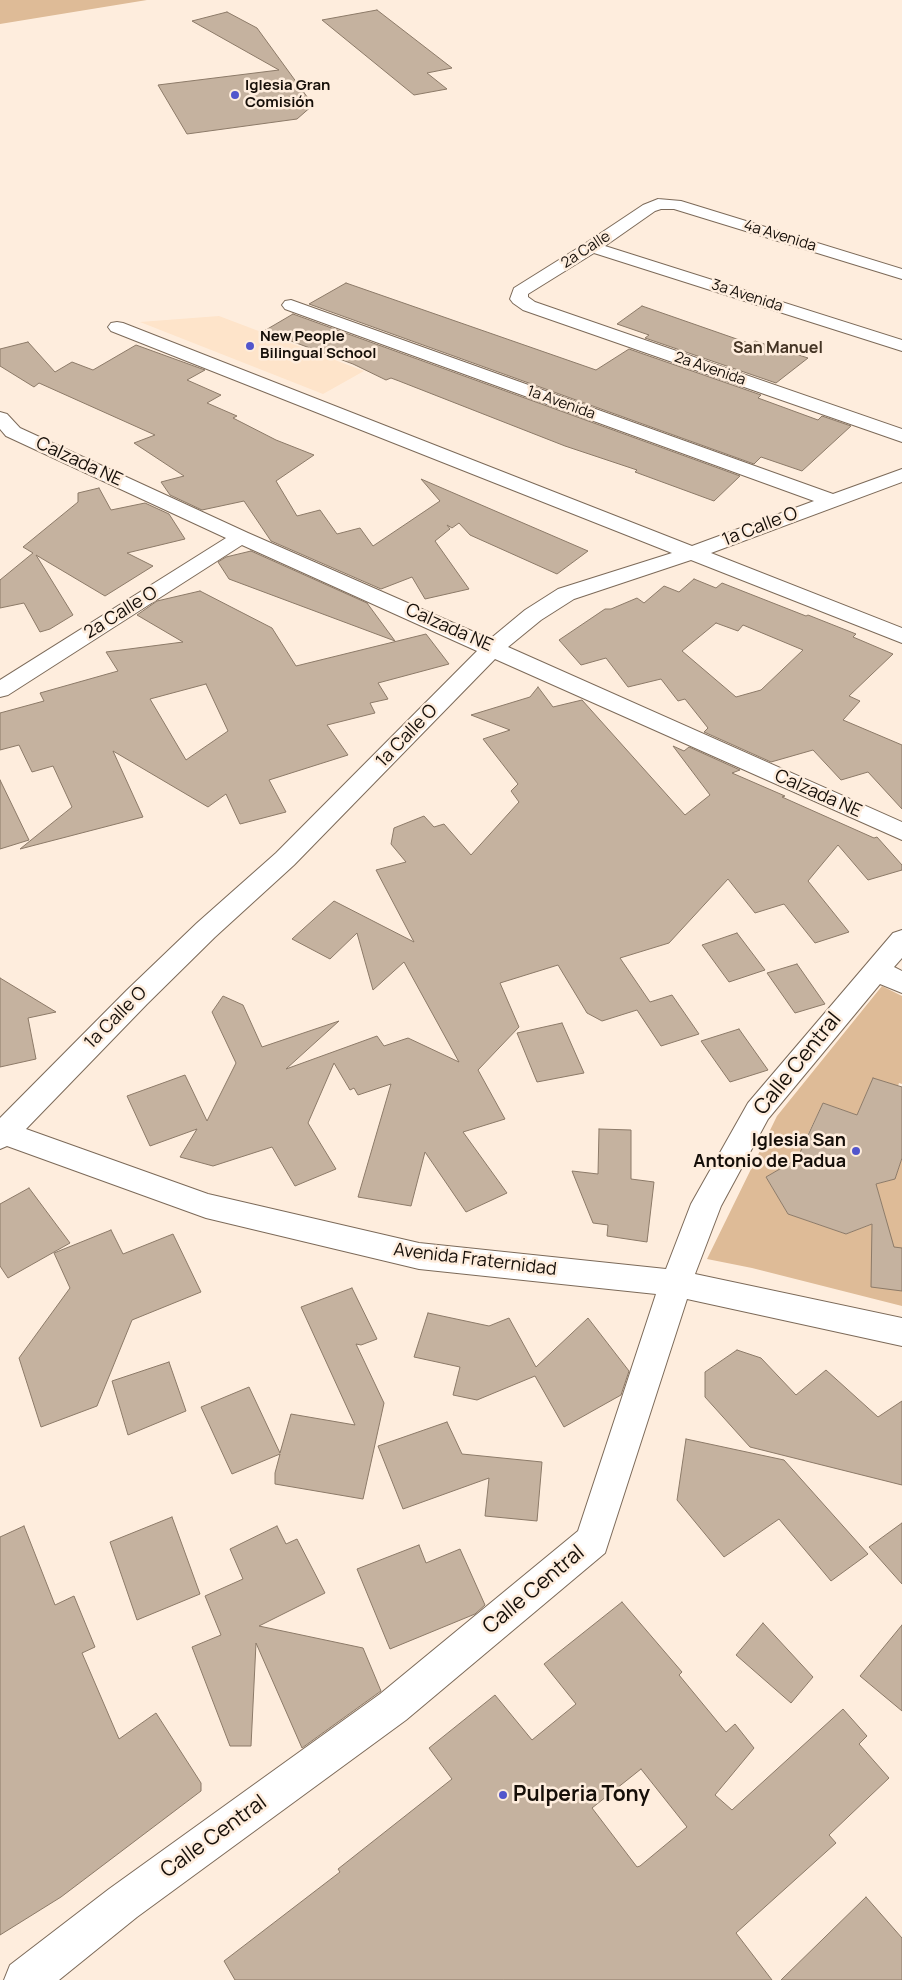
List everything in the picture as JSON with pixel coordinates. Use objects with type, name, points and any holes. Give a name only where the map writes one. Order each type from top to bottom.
[{"type":"street","name":"2a Calle","points":[[519,299],[520,292],[658,204]]},
{"type":"street","name":"4a Avenida","points":[[658,204],[674,204],[902,274]]},
{"type":"street","name":"3a Avenida","points":[[592,247],[902,346]]},
{"type":"street","name":"2a Avenida","points":[[519,299],[529,306],[902,436]]},
{"type":"street","name":"1a Avenida","points":[[291,305],[831,500]]},
{"type":"street","points":[[117,327],[902,636]]},
{"type":"street","name":"Calzada NE","points":[[4,429],[902,832]]},
{"type":"street","name":"1a Calle O","points":[[1,1134],[144,990],[292,852],[493,648],[533,615],[566,594],[693,553],[902,475]]},
{"type":"street","name":"2a Calle O","points":[[0,690],[241,537]]},
{"type":"street","name":"Calle Central","points":[[25,1980],[123,1903],[393,1707],[592,1541],[676,1283],[706,1204],[758,1111],[889,976],[902,940]]},
{"type":"street","name":"Avenida Fraternidad","points":[[1,1134],[206,1206],[419,1256],[676,1283],[902,1332]]},
{"type":"shaded area","points":[[0,0],[147,0],[0,24]]},
{"type":"shaded area","name":"New People Bilingual School","points":[[219,316],[364,371],[323,394],[140,322]]},
{"type":"shaded area","points":[[882,986],[902,996],[902,1084],[899,1083],[898,1086],[873,1078],[857,1115],[823,1103],[807,1136],[822,1144],[766,1177],[788,1214],[846,1234],[886,1219],[876,1184],[895,1179],[902,1158],[902,1306],[752,1268],[707,1259],[777,1116]]},
{"type":"building","points":[[377,10],[452,68],[427,73],[447,89],[414,95],[322,20]]},
{"type":"building","name":"Iglesia Gran Comisión","points":[[227,12],[257,28],[313,105],[297,119],[187,134],[158,85],[279,70],[192,21]]},
{"type":"building","points":[[346,283],[596,370],[629,349],[761,395],[758,398],[818,420],[822,416],[851,426],[802,471],[761,457],[754,464],[309,304]]},
{"type":"building","points":[[642,306],[751,344],[755,341],[808,358],[776,383],[645,338],[649,335],[617,324]]},
{"type":"building","points":[[293,314],[740,476],[714,501],[635,472],[637,470],[565,446],[391,378],[386,380],[353,364],[264,331]]},
{"type":"building","points":[[28,342],[55,372],[72,362],[93,370],[136,345],[205,370],[187,380],[221,395],[207,403],[237,416],[233,418],[276,440],[314,455],[276,481],[297,516],[320,510],[337,534],[360,528],[373,546],[440,501],[421,479],[588,551],[557,574],[470,535],[459,523],[452,528],[447,525],[450,529],[435,541],[469,589],[425,599],[412,577],[381,589],[271,541],[244,501],[202,510],[170,495],[161,482],[184,476],[134,443],[155,435],[39,383],[34,387],[0,366],[0,349]]},
{"type":"building","points":[[99,488],[111,510],[145,503],[169,514],[185,539],[127,553],[153,566],[105,596],[36,555],[73,615],[50,629],[40,632],[24,603],[0,608],[0,580],[33,553],[23,547],[78,502],[78,493]]},
{"type":"building","points":[[251,551],[367,603],[395,641],[229,579],[218,562],[226,557]]},
{"type":"building","points":[[694,579],[716,588],[722,583],[856,634],[853,637],[893,654],[849,696],[860,701],[843,720],[902,745],[902,809],[868,772],[841,780],[813,750],[771,762],[704,732],[708,728],[685,699],[678,701],[661,679],[628,687],[606,658],[581,665],[559,640],[605,609],[611,609],[637,598],[644,603],[664,586],[679,592]],"holes":[[[716,623],[738,631],[743,625],[803,650],[761,690],[736,697],[682,651]]]},
{"type":"building","points":[[200,591],[272,628],[296,666],[426,634],[449,664],[378,683],[388,699],[370,703],[375,713],[327,725],[348,755],[269,780],[286,812],[240,824],[226,794],[208,807],[113,751],[143,817],[20,849],[72,807],[53,766],[32,772],[19,745],[0,750],[0,713],[44,701],[40,693],[118,671],[106,652],[183,642],[137,615],[157,601]],"holes":[[[206,684],[228,731],[186,760],[150,699]]]},
{"type":"building","points":[[538,687],[553,707],[582,700],[685,815],[710,795],[673,746],[684,751],[689,747],[740,770],[732,773],[785,796],[782,797],[874,838],[877,837],[902,865],[902,870],[868,880],[838,845],[808,881],[849,932],[815,943],[784,904],[755,913],[728,879],[669,943],[620,958],[650,1002],[672,995],[699,1034],[661,1046],[637,1010],[602,1021],[587,1013],[558,965],[500,983],[519,1027],[478,1070],[505,1119],[463,1132],[507,1193],[466,1212],[425,1152],[411,1206],[358,1197],[391,1084],[358,1095],[354,1088],[350,1090],[334,1063],[308,1123],[336,1169],[295,1186],[272,1147],[213,1166],[180,1157],[197,1129],[150,1146],[127,1096],[185,1075],[207,1121],[236,1063],[212,1012],[223,996],[243,1005],[262,1047],[339,1021],[286,1069],[377,1036],[384,1046],[408,1038],[459,1062],[404,962],[373,990],[357,933],[330,959],[292,939],[334,901],[414,942],[376,870],[406,862],[391,844],[394,828],[424,816],[434,827],[444,824],[471,855],[519,802],[511,791],[518,784],[483,739],[510,730],[471,715],[530,697]]},
{"type":"building","points":[[0,780],[29,840],[0,849]]},
{"type":"building","points":[[737,933],[765,970],[729,982],[702,945]]},
{"type":"building","points":[[797,964],[825,1004],[795,1013],[767,973]]},
{"type":"building","points":[[0,978],[56,1012],[28,1018],[36,1059],[0,1067]]},
{"type":"building","points":[[562,1023],[584,1073],[537,1082],[517,1033]]},
{"type":"building","points":[[739,1029],[768,1070],[730,1082],[701,1041]]},
{"type":"building","name":"Iglesia San Antonio de Padua","points":[[873,1078],[902,1087],[902,1158],[895,1179],[876,1184],[894,1247],[902,1248],[902,1291],[871,1287],[872,1224],[846,1234],[788,1214],[766,1177],[797,1159],[823,1103],[857,1115]]},
{"type":"building","points":[[599,1129],[631,1130],[631,1179],[654,1182],[647,1242],[607,1236],[608,1225],[593,1223],[572,1171],[598,1174]]},
{"type":"building","points":[[29,1188],[70,1243],[8,1278],[0,1266],[0,1204]]},
{"type":"building","points":[[111,1230],[123,1254],[173,1234],[201,1292],[132,1320],[97,1406],[41,1427],[19,1358],[70,1288],[54,1253]]},
{"type":"building","points":[[352,1288],[377,1339],[361,1345],[356,1344],[384,1403],[363,1499],[275,1484],[275,1473],[280,1454],[232,1474],[201,1407],[249,1387],[280,1453],[291,1414],[355,1425],[301,1307]]},
{"type":"building","points":[[428,1313],[489,1326],[509,1318],[536,1367],[588,1318],[629,1371],[621,1395],[564,1427],[535,1376],[477,1400],[453,1395],[460,1367],[414,1357]]},
{"type":"building","points":[[737,1350],[761,1358],[796,1395],[826,1370],[878,1417],[902,1401],[902,1485],[750,1447],[705,1397],[705,1372]]},
{"type":"building","points":[[169,1362],[186,1411],[128,1435],[112,1381]]},
{"type":"building","points":[[447,1422],[462,1454],[542,1462],[537,1521],[485,1516],[489,1478],[403,1509],[378,1446]]},
{"type":"building","points":[[686,1439],[784,1460],[868,1554],[831,1581],[779,1519],[724,1557],[677,1500]]},
{"type":"building","points":[[172,1517],[200,1594],[137,1620],[110,1542]]},
{"type":"building","points":[[902,1523],[902,1584],[869,1547]]},
{"type":"building","points":[[24,1526],[55,1605],[74,1596],[95,1647],[82,1653],[119,1739],[156,1713],[201,1783],[201,1791],[61,1897],[0,1935],[0,1537]]},
{"type":"building","points":[[277,1526],[286,1544],[297,1539],[325,1593],[259,1626],[363,1648],[381,1691],[302,1748],[256,1643],[251,1746],[230,1746],[192,1647],[221,1635],[205,1596],[243,1579],[230,1549]]},
{"type":"building","points":[[419,1545],[426,1563],[460,1549],[485,1605],[475,1614],[390,1649],[357,1569]]},
{"type":"building","points":[[622,1602],[682,1672],[679,1675],[726,1732],[735,1724],[754,1748],[715,1795],[732,1810],[843,1709],[867,1736],[859,1744],[889,1778],[829,1835],[836,1843],[736,1933],[772,1980],[235,1980],[224,1961],[340,1872],[338,1869],[452,1779],[429,1748],[495,1695],[532,1740],[576,1704],[544,1664]],"holes":[[[641,1769],[687,1827],[637,1867],[592,1808]]]},
{"type":"building","points":[[763,1623],[813,1677],[791,1703],[736,1655]]},
{"type":"building","points":[[902,1625],[902,1711],[860,1676]]},
{"type":"building","points":[[866,1897],[902,1938],[902,1980],[781,1980]]},
{"type":"place","name":"Iglesia Gran Comisión","points":[[235,95]]},
{"type":"place","name":"New People Bilingual School","points":[[250,346]]},
{"type":"place","name":"Iglesia San Antonio de Padua","points":[[856,1151]]},
{"type":"place","name":"Pulperia Tony","points":[[503,1795]]},
{"type":"district","name":"San Manuel","points":[[778,349]]}]
